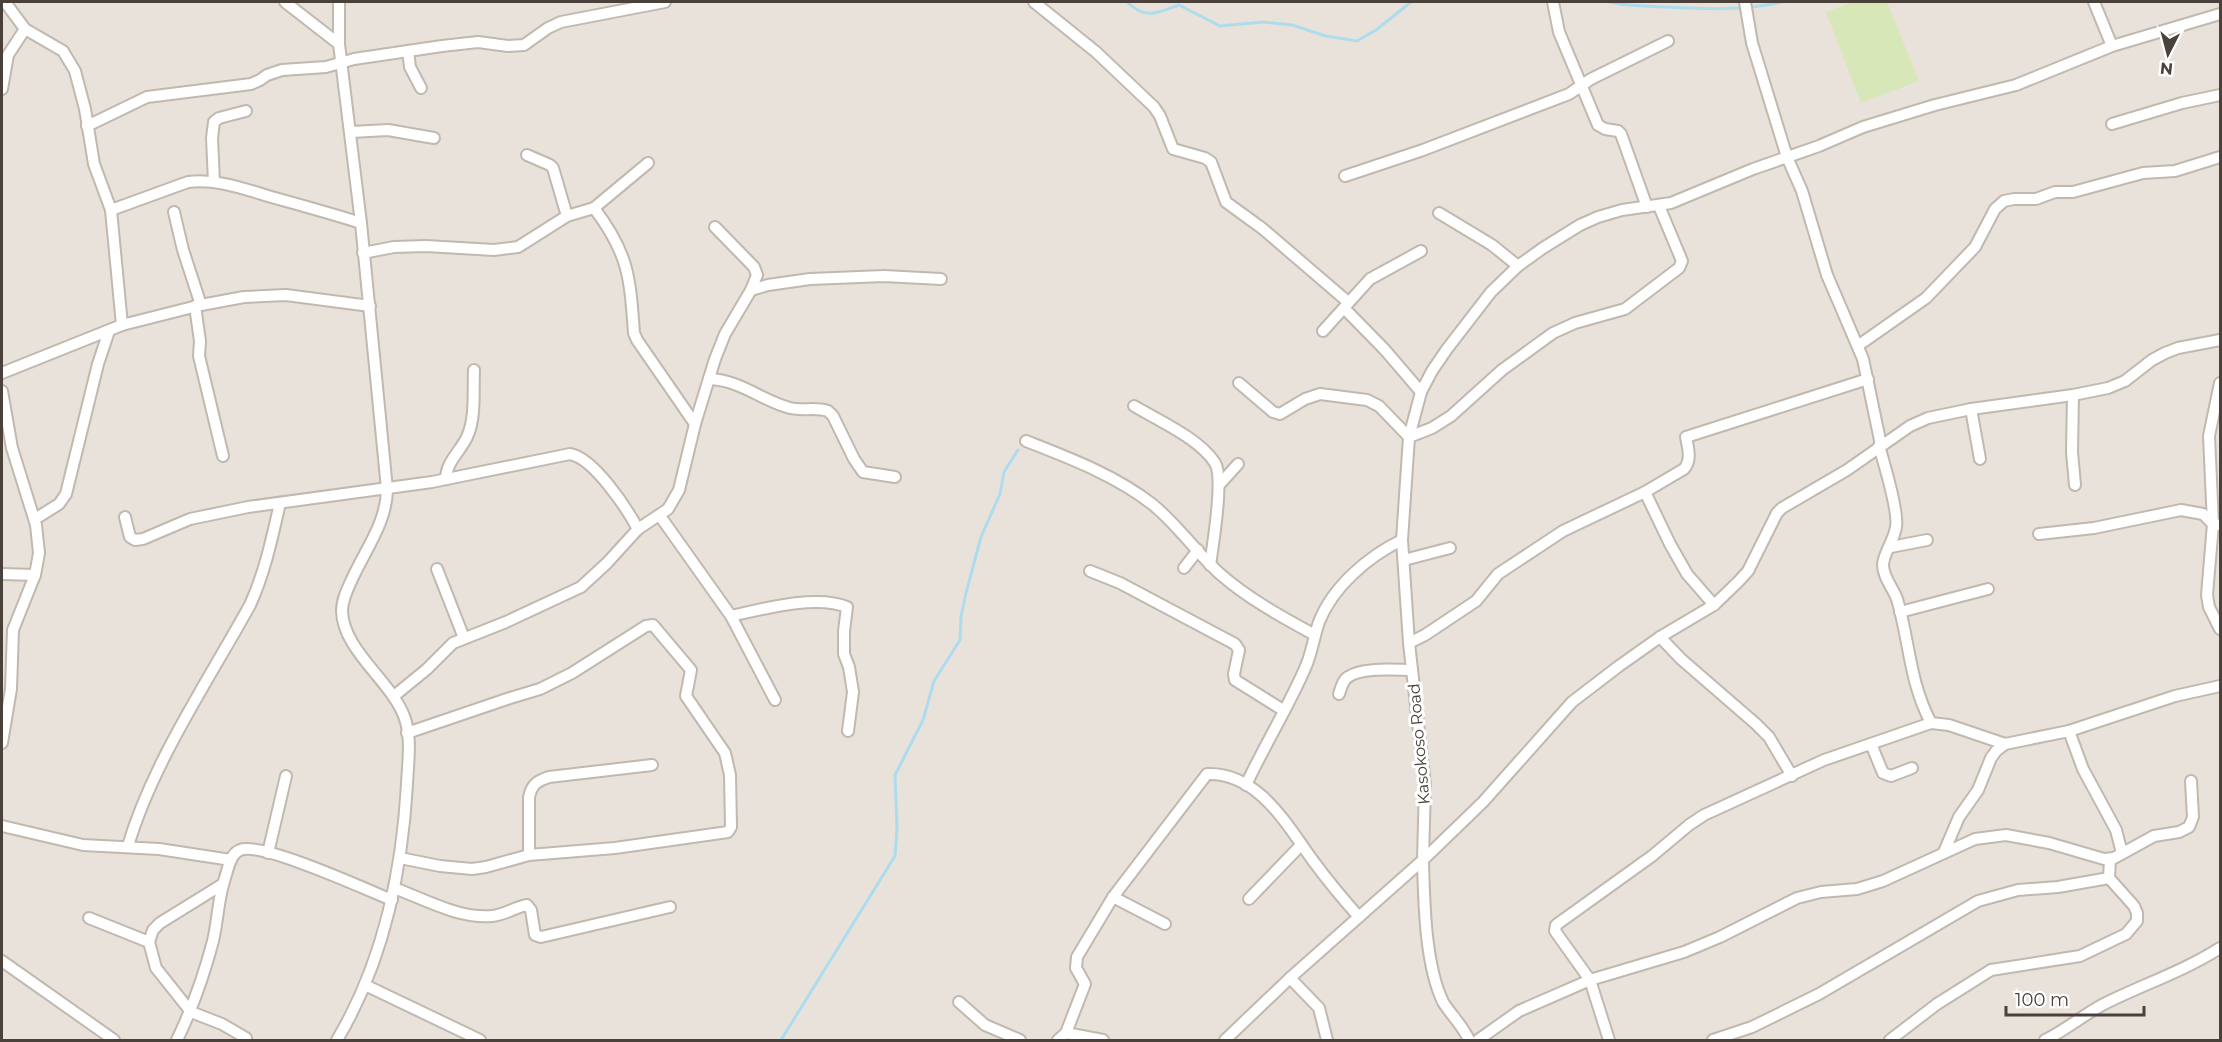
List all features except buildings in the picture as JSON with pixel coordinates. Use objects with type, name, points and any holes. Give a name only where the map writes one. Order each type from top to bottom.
[{"type":"street","points":[[5,2],[25,29],[63,51],[78,80],[94,164],[111,210],[122,325]]},
{"type":"street","points":[[285,2],[339,44]]},
{"type":"street","points":[[337,1041],[365,985],[392,900],[405,821],[408,757],[403,714],[394,696],[348,636],[342,611],[346,591],[386,512],[387,489],[370,306],[339,44],[339,2]]},
{"type":"street","points":[[87,126],[151,96],[251,84],[273,72],[326,67],[354,59],[408,51],[478,42],[518,46],[530,42],[548,28],[561,22],[665,2]]},
{"type":"street","points":[[1034,2],[1096,52],[1154,107],[1173,149],[1209,160],[1226,202],[1263,229],[1346,305],[1421,392]]},
{"type":"street","points":[[1553,2],[1559,32],[1598,125],[1621,134],[1647,207]]},
{"type":"street","points":[[1745,2],[1752,43],[1787,157],[1803,191],[1827,275],[1840,308],[1859,345],[1869,379],[1880,446],[1897,517],[1896,530],[1891,547],[1884,558],[1883,568],[1900,612],[1913,681],[1930,723]]},
{"type":"street","points":[[2094,2],[2112,46]]},
{"type":"street","name":"Kasokoso Road","points":[[1469,1041],[1444,1002],[1433,976],[1426,922],[1423,860],[1425,785],[1409,643],[1402,540],[1409,437],[1421,392],[1447,349],[1491,292],[1518,266],[1580,225],[1622,210],[1671,203],[1883,120],[2016,85],[2112,46],[2220,14]]},
{"type":"street","points":[[2,89],[8,55],[15,41],[25,29]]},
{"type":"street","points":[[1345,176],[1423,150],[1569,94],[1591,79],[1668,41]]},
{"type":"street","points":[[408,51],[410,67],[422,88]]},
{"type":"street","points":[[2112,124],[2182,103],[2220,95]]},
{"type":"street","points":[[214,182],[212,138],[214,122],[219,118],[246,111]]},
{"type":"street","points":[[351,132],[388,130],[435,138]]},
{"type":"street","points":[[527,155],[553,168],[567,216]]},
{"type":"street","points":[[1859,345],[1926,298],[1975,247],[1995,209],[2004,201],[2036,199],[2055,192],[2073,192],[2143,173],[2175,171],[2220,157]]},
{"type":"street","points":[[363,253],[394,247],[426,246],[494,250],[518,247],[567,216],[594,208],[648,163]]},
{"type":"street","points":[[111,210],[188,182],[214,182],[361,223]]},
{"type":"street","points":[[1239,383],[1274,412],[1280,414],[1305,399],[1320,394],[1374,402],[1409,437],[1432,428],[1451,416],[1502,370],[1553,333],[1575,322],[1625,309],[1679,268],[1682,261],[1659,206]]},
{"type":"street","points":[[594,208],[608,226],[626,264],[634,333],[637,340],[695,424]]},
{"type":"street","points":[[174,212],[198,305],[199,356],[222,456]]},
{"type":"street","points":[[1439,213],[1492,246],[1518,266]]},
{"type":"street","points":[[394,696],[427,669],[447,647],[580,587],[607,563],[638,529],[660,516],[668,508],[679,490],[695,424],[725,334],[756,280],[756,271],[715,227]]},
{"type":"street","points":[[1323,331],[1370,279],[1421,251]]},
{"type":"street","points":[[751,290],[810,279],[884,276],[941,279]]},
{"type":"street","points":[[2,373],[122,325],[198,305],[244,297],[286,296],[370,306]]},
{"type":"street","points":[[35,519],[59,504],[66,494],[98,364],[109,331]]},
{"type":"street","points":[[1225,1041],[1290,978],[1423,860],[1483,802],[1572,702],[1660,637],[1714,605],[1748,571],[1779,510],[1847,470],[1910,426],[1928,418],[1971,409],[2108,388],[2125,381],[2152,360],[2178,348],[2220,340]]},
{"type":"street","points":[[446,479],[450,461],[468,436],[474,370]]},
{"type":"street","points":[[1409,643],[1476,601],[1494,578],[1563,531],[1645,492],[1684,470],[1689,460],[1686,437],[1869,379]]},
{"type":"street","points":[[709,380],[731,381],[764,398],[792,408],[828,411],[834,416],[854,459],[863,472],[895,477]]},
{"type":"street","points":[[2220,383],[2209,436],[2217,524],[2207,595],[2209,606],[2220,629]]},
{"type":"street","points":[[2,391],[3,421],[35,519],[39,554],[35,575],[13,630],[2,743]]},
{"type":"street","points":[[2073,395],[2072,452],[2075,485]]},
{"type":"street","points":[[1134,406],[1182,435],[1209,456],[1218,470],[1219,485],[1210,565]]},
{"type":"street","points":[[1971,409],[1980,459]]},
{"type":"street","points":[[1026,441],[1080,462],[1127,487],[1154,506],[1210,565],[1233,584],[1291,623],[1315,635]]},
{"type":"street","points":[[125,517],[130,537],[143,540],[190,519],[280,503],[387,489],[574,454],[588,464],[614,492],[638,529]]},
{"type":"street","points":[[1219,485],[1238,464]]},
{"type":"street","points":[[1645,492],[1687,574],[1714,605]]},
{"type":"street","points":[[128,846],[140,808],[174,739],[250,605],[265,568],[280,503]]},
{"type":"street","points":[[2039,534],[2094,528],[2181,510],[2203,514],[2217,524]]},
{"type":"street","points":[[660,516],[731,616],[775,700]]},
{"type":"street","points":[[1246,784],[1307,665],[1324,609],[1355,572],[1384,549],[1402,540]]},
{"type":"street","points":[[1891,547],[1927,540]]},
{"type":"street","points":[[1404,560],[1450,548]]},
{"type":"street","points":[[1184,568],[1198,550]]},
{"type":"street","points":[[438,569],[464,638]]},
{"type":"street","points":[[1090,571],[1120,584],[1235,644],[1239,650],[1234,674],[1236,680],[1283,710]]},
{"type":"street","points":[[2,574],[35,575]]},
{"type":"street","points":[[1900,612],[1988,589]]},
{"type":"street","points":[[731,616],[811,603],[837,604],[847,607],[844,654],[849,667],[853,692],[848,731]]},
{"type":"street","points":[[400,858],[440,866],[472,869],[529,855],[615,848],[730,831],[730,775],[725,753],[686,696],[691,670],[656,626],[646,626],[572,673],[540,690],[407,733]]},
{"type":"street","points":[[1660,637],[1681,659],[1769,737],[1792,776]]},
{"type":"street","points":[[1339,694],[1345,679],[1352,675],[1365,671],[1412,670]]},
{"type":"street","points":[[1944,852],[1959,817],[1978,790],[1991,758],[2005,744],[2068,731],[2175,696],[2220,686]]},
{"type":"street","points":[[1610,1041],[1590,980],[1555,931],[1556,925],[1652,856],[1704,815],[1824,760],[1930,723],[1949,725],[2005,744]]},
{"type":"street","points":[[2068,731],[2083,769],[2116,830],[2122,853]]},
{"type":"street","points":[[1871,744],[1883,773],[1891,776],[1912,768]]},
{"type":"street","points":[[529,855],[530,797],[535,783],[549,777],[652,765]]},
{"type":"street","points":[[1103,1041],[1062,1037],[1085,984],[1076,968],[1076,960],[1113,897],[1204,776],[1219,774],[1246,784],[1271,805],[1331,885],[1359,916]]},
{"type":"street","points":[[268,853],[286,776]]},
{"type":"street","points":[[1478,1041],[1518,1011],[1590,980],[1684,952],[1720,937],[1797,898],[1821,892],[1866,887],[1975,839],[2006,835],[2049,843],[2110,860],[2159,834],[2179,832],[2189,827],[2193,817],[2191,781]]},
{"type":"street","points":[[2,826],[83,844],[128,846],[231,860]]},
{"type":"street","points":[[1249,899],[1301,845]]},
{"type":"street","points":[[177,1041],[191,1012],[212,941],[223,884],[231,860],[240,850],[268,853],[392,900]]},
{"type":"street","points":[[1890,1041],[1937,1004],[1991,970],[2080,956],[2126,934],[2137,921],[2138,913],[2109,878],[2110,860]]},
{"type":"street","points":[[1713,1041],[1752,1027],[1820,994],[1978,901],[2018,890],[2058,887],[2109,878]]},
{"type":"street","points":[[223,884],[159,923],[148,942],[156,968],[191,1012],[222,1024],[246,1038]]},
{"type":"street","points":[[394,888],[449,909],[480,916],[493,916],[527,905],[531,910],[535,935],[541,937],[670,907]]},
{"type":"street","points":[[1113,897],[1165,924]]},
{"type":"street","points":[[89,918],[148,942]]},
{"type":"street","points":[[2045,1041],[2103,1005],[2177,973],[2220,948]]},
{"type":"street","points":[[2,961],[114,1041]]},
{"type":"street","points":[[1290,978],[1319,1008],[1327,1041]]},
{"type":"street","points":[[365,985],[480,1041]]},
{"type":"street","points":[[959,1002],[985,1025],[1020,1041]]},
{"type":"shaded area","points":[[2,2],[2220,2],[2220,1040],[2,1040]]},
{"type":"green space","points":[[1853,2],[1887,2],[1919,81],[1861,103],[1826,12]]},
{"type":"waterway","points":[[1127,2],[1146,13],[1158,12],[1179,5],[1220,26],[1263,22],[1292,25],[1326,36],[1357,41],[1376,30],[1411,2]]},
{"type":"waterway","points":[[1609,2],[1637,6],[1709,9],[1753,7],[1782,2]]},
{"type":"waterway","points":[[781,1040],[895,856],[897,828],[895,775],[923,720],[934,681],[960,640],[961,617],[981,537],[1000,494],[1004,472],[1018,450]]}]
